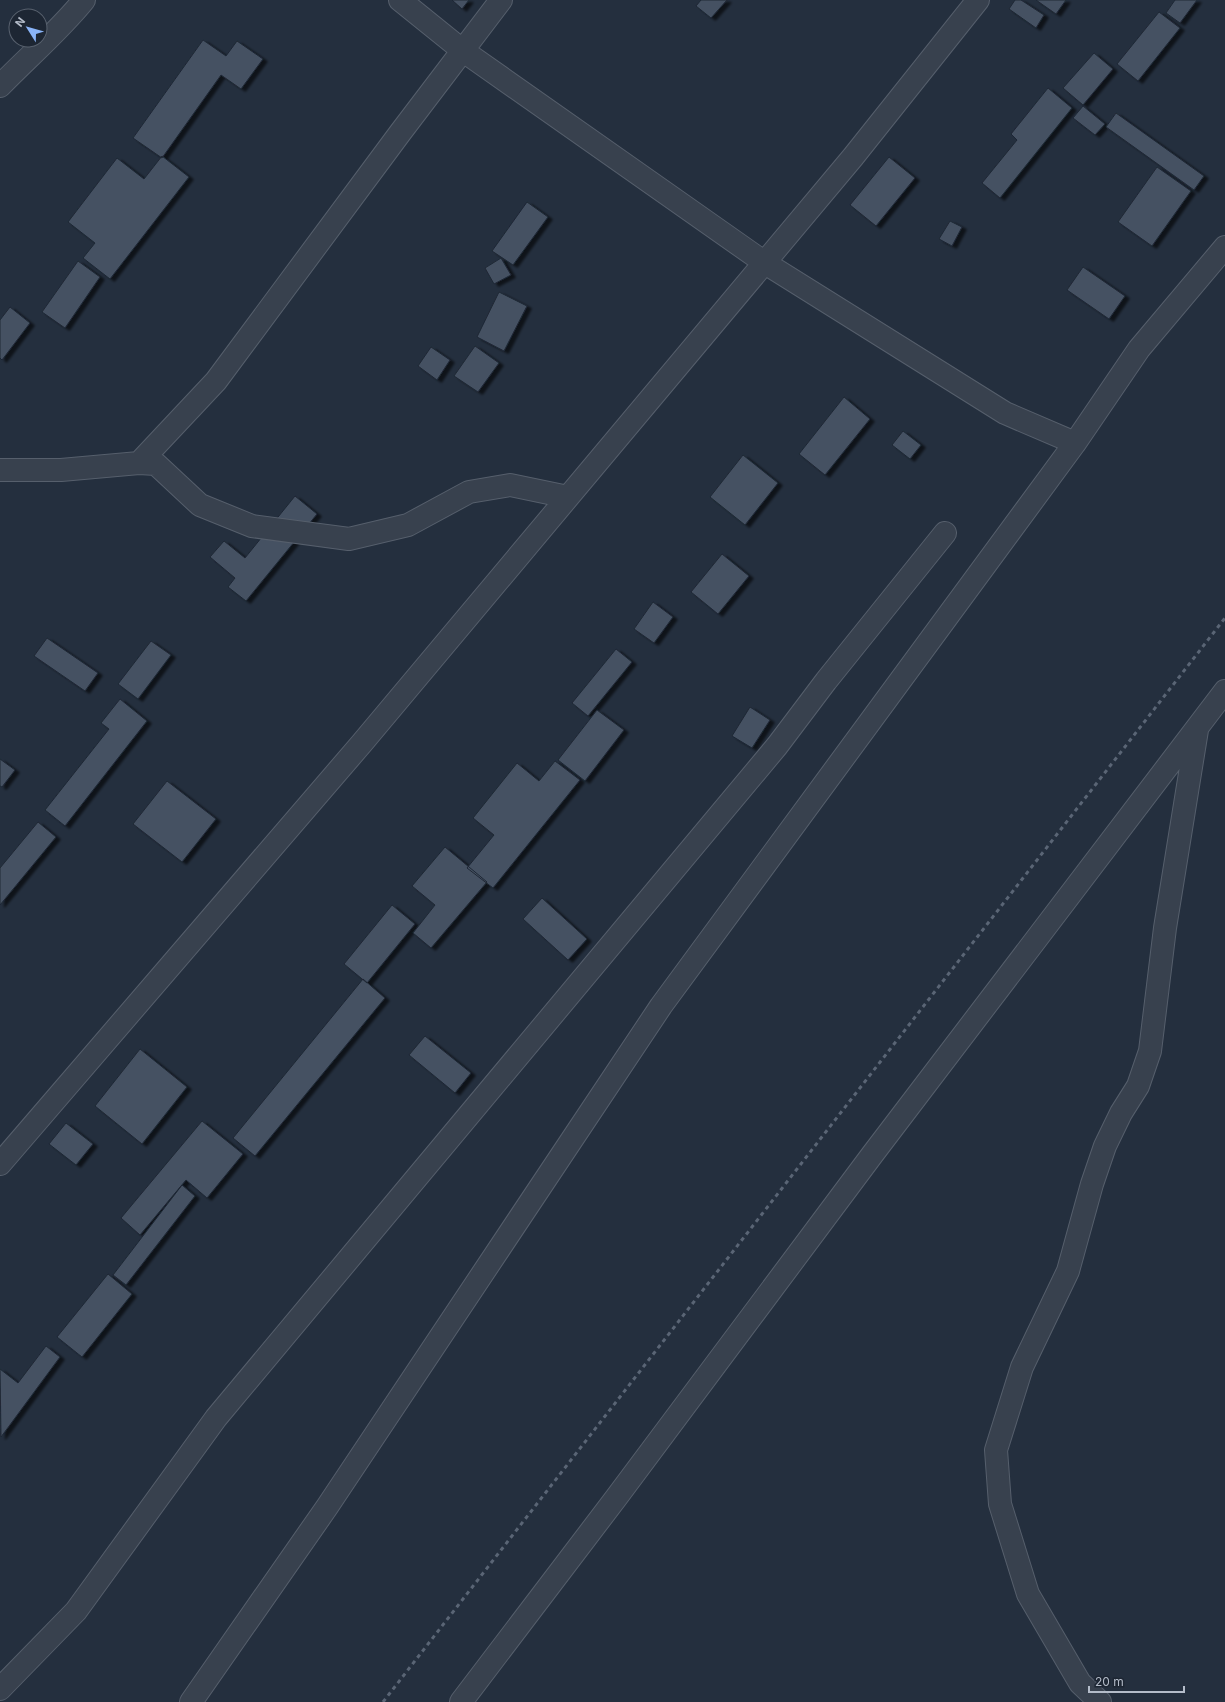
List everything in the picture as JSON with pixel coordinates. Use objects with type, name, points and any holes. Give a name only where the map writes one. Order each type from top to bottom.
[{"type":"street","points":[[0,86],[25,60],[69,19],[84,0]]},
{"type":"street","points":[[400,0],[462,50],[765,263],[1005,413],[1075,443]]},
{"type":"street","points":[[139,463],[216,380],[501,0]]},
{"type":"street","points":[[0,1164],[357,749],[853,158],[978,0]]},
{"type":"street","points":[[191,1702],[327,1507],[661,1006],[1075,443],[1139,349],[1225,247]]},
{"type":"street","points":[[0,470],[61,470],[139,463],[156,464],[200,504],[252,526],[349,539],[408,525],[469,492],[510,485],[568,497]]},
{"type":"street","points":[[0,1689],[76,1611],[216,1418],[777,746],[826,681],[945,533]]},
{"type":"street","points":[[461,1702],[616,1498],[872,1155],[1225,691]]},
{"type":"street","points":[[1100,1702],[1080,1683],[1028,1594],[1000,1504],[996,1450],[1022,1367],[1068,1271],[1092,1184],[1105,1146],[1121,1113],[1138,1086],[1150,1051],[1165,928],[1198,728]]},
{"type":"building","points":[[452,0],[469,0],[462,9]]},
{"type":"building","points":[[701,0],[727,0],[711,18],[696,6]]},
{"type":"building","points":[[1015,0],[1021,0],[1044,15],[1036,28],[1009,9]]},
{"type":"building","points":[[1036,0],[1066,0],[1056,14]]},
{"type":"building","points":[[1175,0],[1197,0],[1180,23],[1166,13]]},
{"type":"building","points":[[1159,12],[1180,28],[1138,81],[1117,64]]},
{"type":"building","points":[[203,40],[226,56],[237,41],[263,59],[241,89],[221,75],[162,158],[133,138]]},
{"type":"building","points":[[1094,53],[1113,69],[1083,105],[1063,88]]},
{"type":"building","points":[[1048,88],[1072,108],[1000,198],[982,183],[1017,140],[1011,134]]},
{"type":"building","points":[[1083,106],[1105,124],[1095,135],[1073,118]]},
{"type":"building","points":[[1116,113],[1204,176],[1194,190],[1106,127]]},
{"type":"building","points":[[162,156],[189,177],[110,279],[83,258],[95,243],[68,222],[117,158],[144,179]]},
{"type":"building","points":[[889,157],[915,178],[876,226],[850,205]]},
{"type":"building","points":[[1157,167],[1191,191],[1152,246],[1118,222]]},
{"type":"building","points":[[527,202],[548,217],[513,265],[492,251]]},
{"type":"building","points":[[950,221],[962,227],[952,246],[939,239]]},
{"type":"building","points":[[501,258],[511,275],[494,284],[485,268]]},
{"type":"building","points":[[78,261],[100,277],[65,328],[42,312]]},
{"type":"building","points":[[1083,267],[1125,296],[1109,319],[1067,290]]},
{"type":"building","points":[[499,292],[527,306],[504,351],[477,337]]},
{"type":"building","points":[[10,307],[30,323],[2,360],[0,358],[0,320]]},
{"type":"building","points":[[475,346],[499,363],[478,392],[454,376]]},
{"type":"building","points":[[431,347],[450,360],[437,380],[418,366]]},
{"type":"building","points":[[844,397],[870,419],[825,475],[799,454]]},
{"type":"building","points":[[903,431],[921,445],[910,459],[892,445]]},
{"type":"building","points":[[743,455],[778,483],[745,525],[710,497]]},
{"type":"building","points":[[295,496],[317,514],[246,601],[228,587],[235,578],[210,557],[224,541],[245,558]]},
{"type":"building","points":[[722,554],[749,576],[718,614],[691,592]]},
{"type":"building","points":[[653,602],[673,617],[654,643],[634,629]]},
{"type":"building","points":[[47,638],[98,673],[85,691],[34,656]]},
{"type":"building","points":[[151,641],[171,655],[138,699],[118,684]]},
{"type":"building","points":[[616,649],[632,662],[588,716],[572,703]]},
{"type":"building","points":[[120,699],[147,721],[65,826],[45,810],[109,729],[101,723]]},
{"type":"building","points":[[750,707],[770,720],[752,748],[732,736]]},
{"type":"building","points":[[597,710],[624,730],[585,781],[558,760]]},
{"type":"building","points":[[0,759],[15,770],[2,787],[0,786]]},
{"type":"building","points":[[555,761],[580,780],[493,888],[467,868],[494,835],[473,818],[517,763],[539,781]]},
{"type":"building","points":[[167,781],[216,819],[182,862],[133,824]]},
{"type":"building","points":[[38,822],[56,837],[0,905],[0,868]]},
{"type":"building","points":[[445,847],[487,882],[431,948],[413,933],[435,905],[412,886]]},
{"type":"building","points":[[542,898],[587,939],[568,960],[523,919]]},
{"type":"building","points":[[392,905],[415,924],[367,983],[344,964]]},
{"type":"building","points":[[363,979],[385,998],[255,1156],[233,1138]]},
{"type":"building","points":[[425,1036],[471,1073],[455,1093],[409,1055]]},
{"type":"building","points":[[140,1049],[187,1087],[142,1144],[95,1106]]},
{"type":"building","points":[[202,1121],[243,1154],[207,1198],[186,1180],[140,1235],[121,1218]]},
{"type":"building","points":[[66,1123],[93,1144],[76,1165],[49,1144]]},
{"type":"building","points":[[182,1185],[195,1196],[126,1285],[113,1275]]},
{"type":"building","points":[[108,1274],[132,1294],[82,1357],[57,1337]]},
{"type":"building","points":[[46,1346],[60,1357],[1,1437],[0,1369],[18,1383]]},
{"type":"railway","points":[[383,1702],[1225,618]]}]
